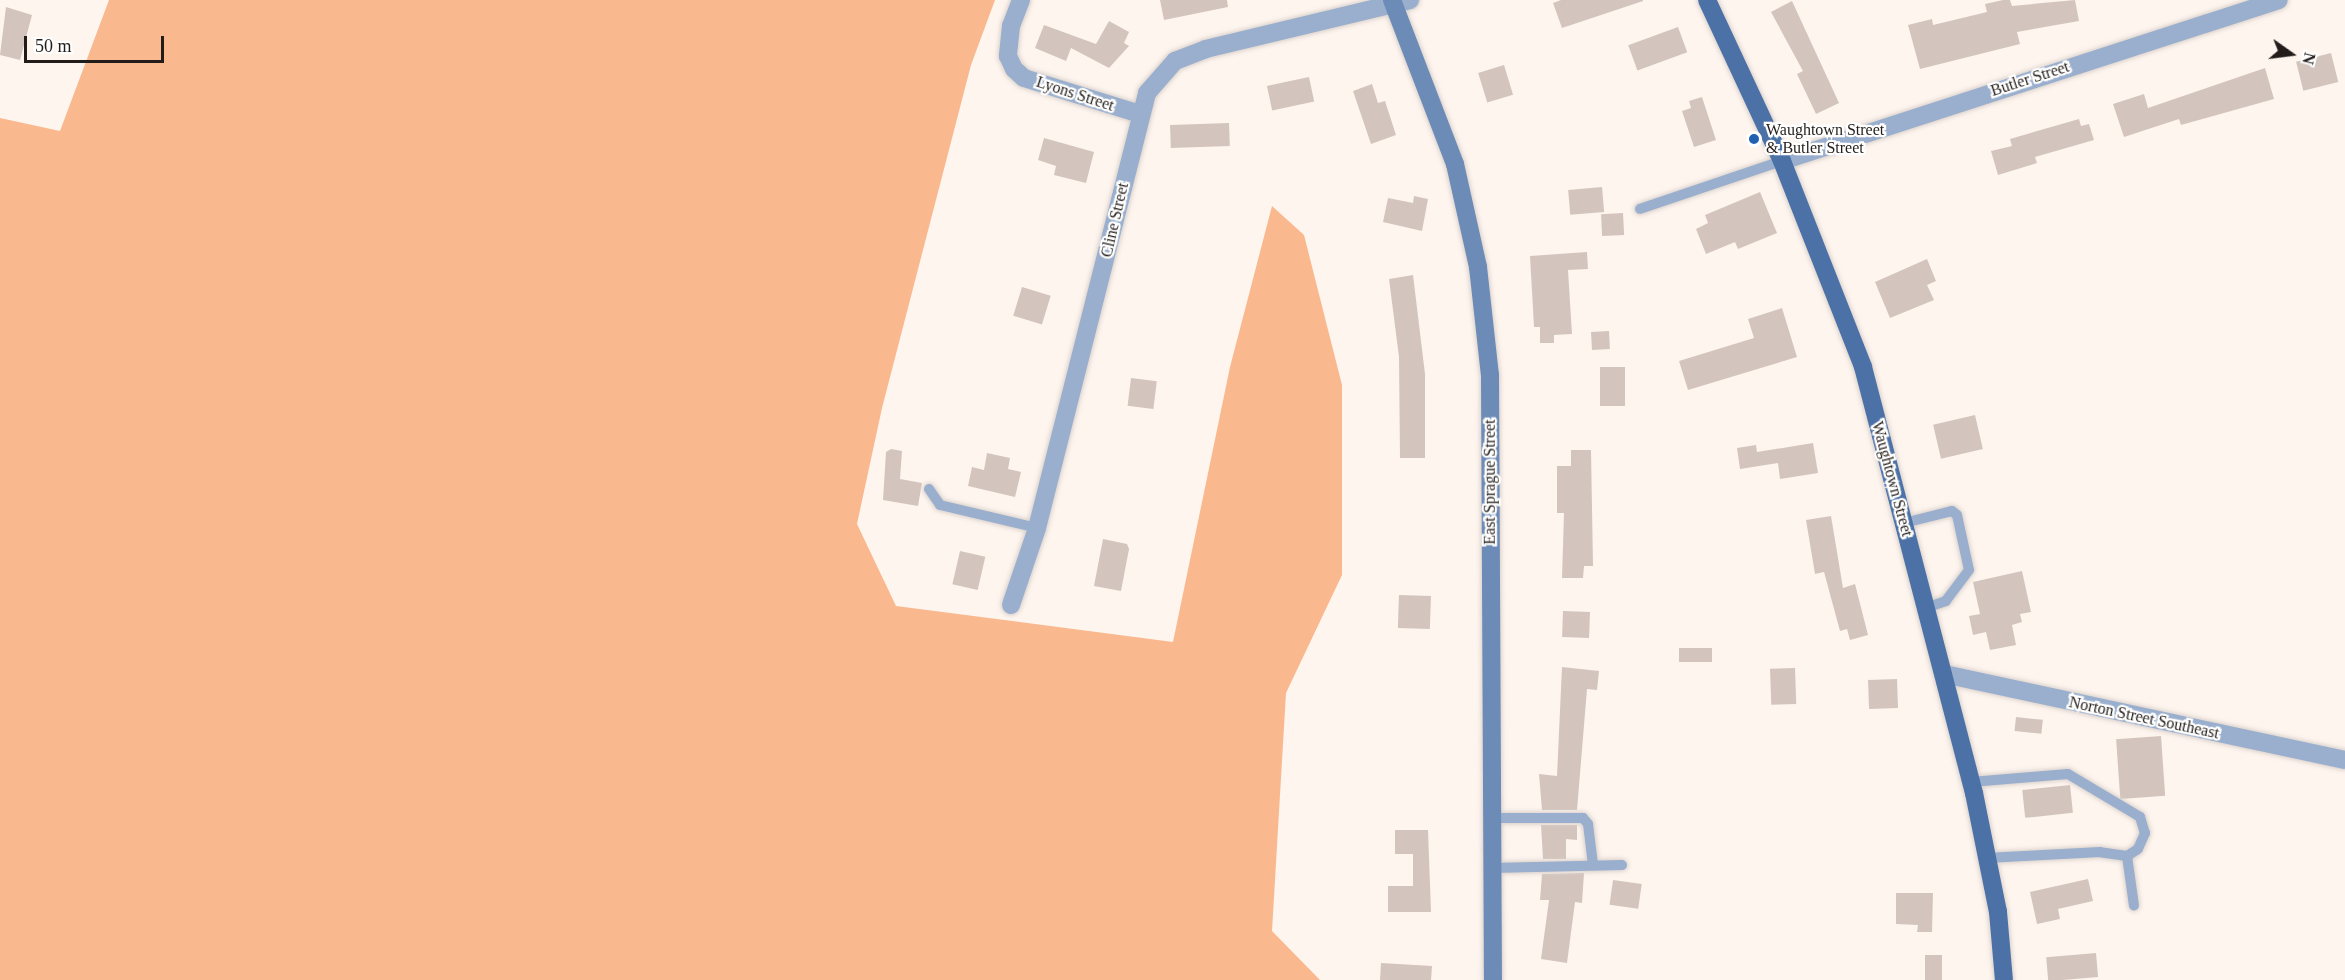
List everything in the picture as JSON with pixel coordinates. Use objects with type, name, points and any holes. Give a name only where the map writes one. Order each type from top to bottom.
[{"type":"main road","name":"Waughtown Street","points":[[1707,0],[1782,161],[1863,367],[1971,782],[1986,858],[2004,980]]},
{"type":"street","name":"Lyons Street","points":[[1021,0],[1011,26],[1008,56],[1014,69],[1024,78],[1140,114]]},
{"type":"street","name":"Butler Street","points":[[1782,161],[2279,0]]},
{"type":"street","name":"Cline Street","points":[[1011,605],[1037,528],[1147,93],[1175,61],[1206,49],[1398,2]]},
{"type":"street","name":"East Sprague Street","points":[[1398,2],[1455,164],[1478,267],[1490,375],[1493,980]]},
{"type":"street","name":"Norton Street Southeast","points":[[1944,674],[2345,760]]},
{"type":"lane","points":[[1640,209],[1782,161]]},
{"type":"lane","points":[[929,489],[940,505],[1037,528]]},
{"type":"lane","points":[[1904,523],[1952,511],[1957,515],[1969,570],[1946,601],[1926,608]]},
{"type":"lane","points":[[1971,782],[2047,772],[2088,782],[2140,817],[2145,833],[2138,849],[2127,856],[2100,852],[1986,858]]},
{"type":"lane","points":[[1492,818],[1582,818],[1588,824],[1593,865]]},
{"type":"lane","points":[[2127,856],[2134,906]]},
{"type":"lane","points":[[1492,868],[1622,865]]},
{"type":"shaded area","points":[[109,0],[995,0],[971,65],[882,408],[857,524],[896,606],[1173,642],[1230,367],[1272,206],[1304,235],[1342,385],[1342,575],[1286,693],[1272,931],[1320,980],[0,980],[0,118],[60,131]]},
{"type":"building","points":[[1160,0],[1227,0],[1228,7],[1164,20]]},
{"type":"building","points":[[1561,0],[1643,1],[1562,28],[1553,3]]},
{"type":"building","points":[[2010,0],[2012,6],[2075,0],[2079,21],[2017,32],[2020,44],[1920,69],[1908,25],[1932,19],[1933,25],[1987,12],[1985,4]]},
{"type":"building","points":[[1792,1],[1839,103],[1816,114],[1797,74],[1803,71],[1771,12]]},
{"type":"building","points":[[6,7],[32,15],[20,60],[0,55]]},
{"type":"building","points":[[1109,21],[1129,32],[1124,43],[1129,46],[1109,68],[1071,48],[1066,61],[1035,48],[1044,25],[1096,44]]},
{"type":"building","points":[[1678,27],[1687,52],[1637,70],[1628,45]]},
{"type":"building","points":[[2331,53],[2338,82],[2303,91],[2296,62]]},
{"type":"building","points":[[1504,65],[1513,95],[1487,103],[1478,73]]},
{"type":"building","points":[[2265,68],[2274,99],[2181,125],[2179,119],[2124,137],[2113,104],[2144,94],[2148,108]]},
{"type":"building","points":[[1309,77],[1314,101],[1272,110],[1267,86]]},
{"type":"building","points":[[1372,84],[1378,103],[1385,101],[1396,135],[1371,144],[1353,91]]},
{"type":"building","points":[[1702,97],[1716,140],[1694,147],[1682,111],[1691,108],[1689,101]]},
{"type":"building","points":[[2079,119],[2081,126],[2089,124],[2094,140],[2035,157],[2037,163],[1998,175],[1991,151],[2012,146],[2010,139]]},
{"type":"building","points":[[1229,123],[1230,146],[1171,148],[1170,125]]},
{"type":"building","points":[[1044,138],[1094,152],[1086,183],[1054,175],[1056,166],[1038,160]]},
{"type":"building","points":[[1602,187],[1604,212],[1570,215],[1568,190]]},
{"type":"building","points":[[1760,192],[1777,233],[1738,249],[1735,242],[1706,254],[1696,229],[1708,223],[1705,215]]},
{"type":"building","points":[[1414,196],[1428,199],[1422,231],[1383,222],[1388,198],[1413,203]]},
{"type":"building","points":[[1623,213],[1624,235],[1602,236],[1601,214]]},
{"type":"building","points":[[1587,252],[1588,269],[1568,270],[1572,334],[1554,335],[1554,343],[1540,343],[1540,327],[1534,327],[1530,256]]},
{"type":"building","points":[[1927,259],[1936,281],[1927,285],[1934,300],[1890,318],[1875,282]]},
{"type":"building","points":[[1413,275],[1425,374],[1425,458],[1400,458],[1399,357],[1389,279]]},
{"type":"building","points":[[1022,287],[1051,296],[1042,324],[1013,316]]},
{"type":"building","points":[[1782,308],[1797,357],[1688,390],[1679,361],[1754,338],[1748,319]]},
{"type":"building","points":[[1609,331],[1610,349],[1592,350],[1591,332]]},
{"type":"building","points":[[1600,367],[1625,367],[1625,406],[1600,406]]},
{"type":"building","points":[[1131,378],[1157,381],[1153,409],[1128,406]]},
{"type":"building","points":[[1975,415],[1983,449],[1941,459],[1933,425]]},
{"type":"building","points":[[1813,443],[1818,473],[1780,479],[1778,463],[1740,469],[1737,448],[1756,445],[1757,452]]},
{"type":"building","points":[[891,449],[902,451],[900,479],[922,483],[918,506],[883,500],[886,452]]},
{"type":"building","points":[[1571,450],[1591,450],[1593,566],[1584,566],[1583,578],[1562,578],[1564,513],[1557,513],[1557,466],[1571,466]]},
{"type":"building","points":[[987,453],[1010,458],[1008,469],[1021,472],[1015,497],[968,486],[972,467],[984,470]]},
{"type":"building","points":[[1831,516],[1843,588],[1855,584],[1868,635],[1850,640],[1847,629],[1840,631],[1824,572],[1815,574],[1806,520]]},
{"type":"building","points":[[1103,539],[1127,544],[1129,549],[1121,591],[1094,586]]},
{"type":"building","points":[[960,551],[985,557],[978,590],[952,584]]},
{"type":"building","points":[[2022,571],[2031,612],[2020,614],[2022,622],[2012,625],[2016,645],[1990,650],[1986,632],[1973,635],[1969,616],[1980,614],[1973,582]]},
{"type":"building","points":[[1399,595],[1431,596],[1430,629],[1398,628]]},
{"type":"building","points":[[1563,611],[1590,612],[1589,638],[1562,637]]},
{"type":"building","points":[[1679,648],[1712,648],[1712,662],[1679,662]]},
{"type":"building","points":[[1562,667],[1599,671],[1597,690],[1587,689],[1577,810],[1542,810],[1539,774],[1557,776]]},
{"type":"building","points":[[1795,668],[1796,704],[1771,705],[1770,669]]},
{"type":"building","points":[[1897,679],[1898,708],[1869,709],[1868,680]]},
{"type":"building","points":[[2016,717],[2043,720],[2041,734],[2015,731]]},
{"type":"building","points":[[2161,736],[2165,796],[2120,799],[2116,739]]},
{"type":"building","points":[[2070,785],[2073,813],[2025,818],[2022,790]]},
{"type":"building","points":[[1541,825],[1577,825],[1577,840],[1566,839],[1566,859],[1543,859]]},
{"type":"building","points":[[1395,830],[1428,830],[1431,912],[1388,912],[1388,886],[1413,886],[1413,854],[1395,854]]},
{"type":"building","points":[[1584,873],[1582,903],[1575,902],[1567,963],[1541,959],[1549,900],[1540,900],[1542,874]]},
{"type":"building","points":[[2088,879],[2093,901],[2058,909],[2060,919],[2037,924],[2030,892]]},
{"type":"building","points":[[1613,880],[1642,884],[1638,909],[1610,905]]},
{"type":"building","points":[[1896,893],[1933,893],[1932,932],[1917,932],[1918,925],[1896,924]]},
{"type":"building","points":[[2096,953],[2098,977],[2048,980],[2046,957]]},
{"type":"building","points":[[1925,955],[1942,955],[1942,980],[1925,980]]},
{"type":"building","points":[[1381,963],[1432,966],[1431,980],[1380,980]]},
{"type":"place","name":"Waughtown Street & Butler Street","points":[[1754,139]]}]
